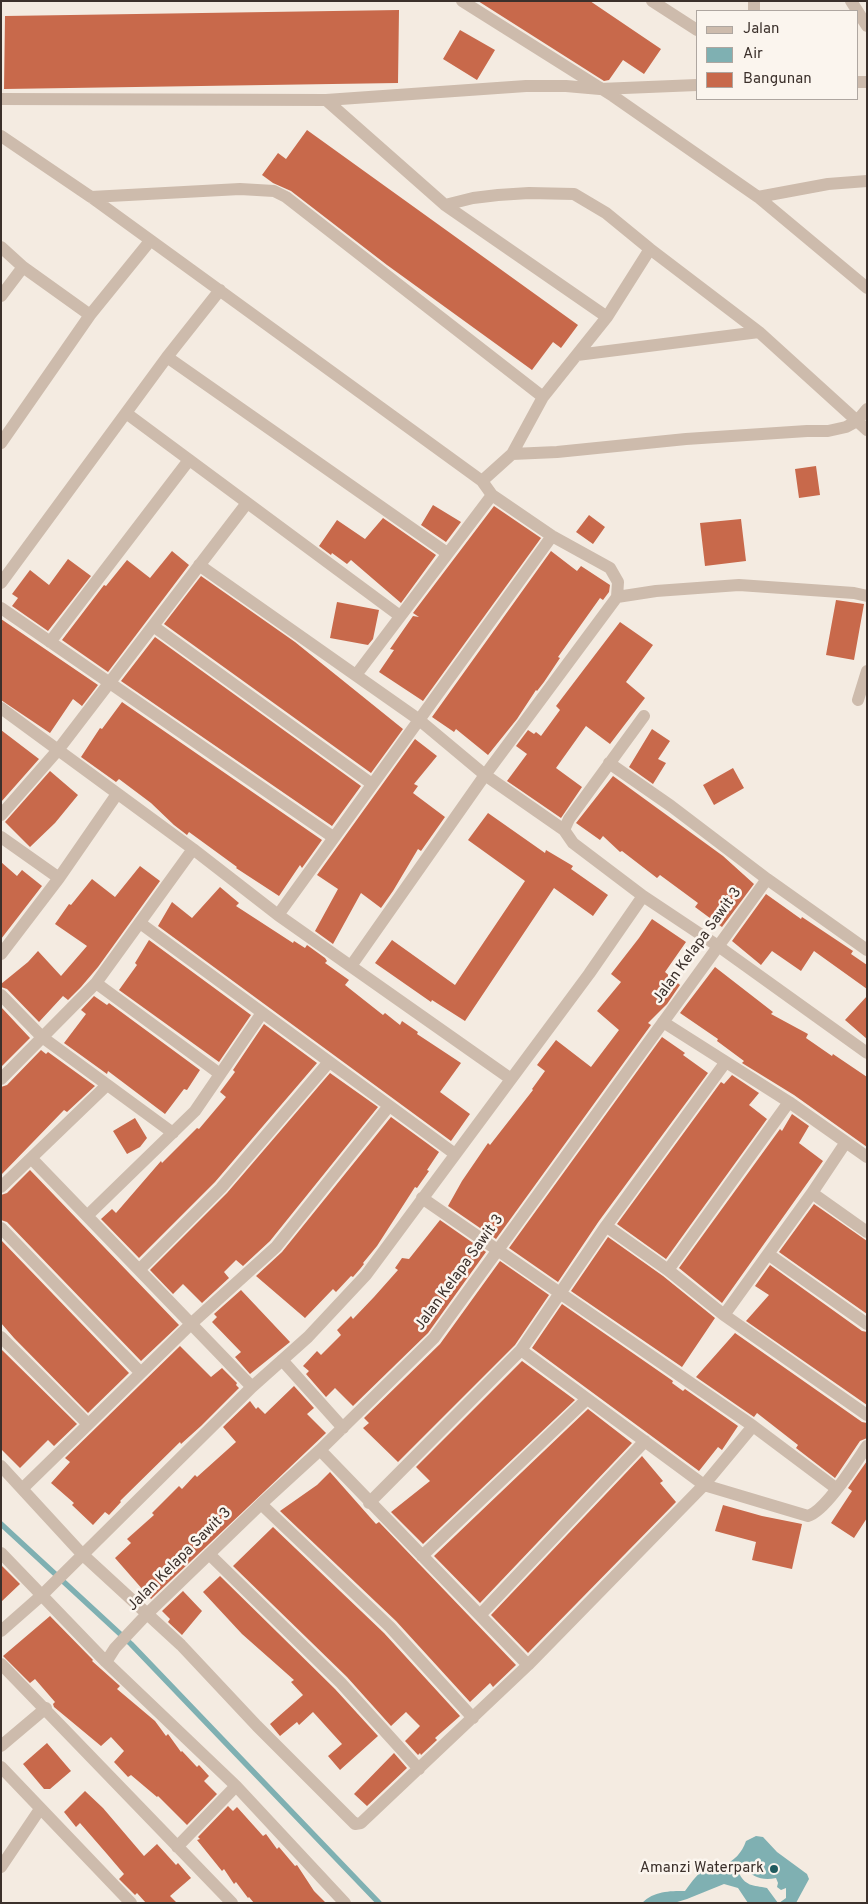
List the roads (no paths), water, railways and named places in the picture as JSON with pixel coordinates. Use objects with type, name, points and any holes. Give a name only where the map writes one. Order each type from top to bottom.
[{"type":"street","points":[[462,1],[650,120],[758,197],[867,288]]},
{"type":"street","points":[[652,1],[696,29]]},
{"type":"street","points":[[858,12],[867,26]]},
{"type":"street","points":[[1,99],[326,100],[526,86],[566,86],[600,89],[696,85]]},
{"type":"street","points":[[326,100],[446,205],[607,317]]},
{"type":"street","points":[[1,136],[92,197],[482,480],[492,495],[552,536],[610,568],[618,582],[617,597],[486,775],[351,966]]},
{"type":"street","points":[[758,197],[828,184],[867,181]]},
{"type":"street","points":[[92,197],[240,189],[274,191],[293,203],[543,397]]},
{"type":"street","points":[[446,205],[473,198],[498,195],[529,193],[574,194],[606,213],[759,332],[867,430]]},
{"type":"street","points":[[1,443],[90,315],[150,240]]},
{"type":"street","points":[[1,247],[23,267],[90,315]]},
{"type":"street","points":[[482,480],[512,454],[543,397],[607,317],[650,249]]},
{"type":"street","points":[[1,296],[23,267]]},
{"type":"street","points":[[1,583],[167,357],[220,290]]},
{"type":"street","points":[[577,355],[759,332]]},
{"type":"street","points":[[167,357],[447,553]]},
{"type":"street","points":[[512,454],[557,452],[686,439],[828,431],[846,427],[857,421],[867,409]]},
{"type":"street","points":[[126,413],[400,616]]},
{"type":"street","points":[[50,642],[189,460]]},
{"type":"street","points":[[356,676],[492,495]]},
{"type":"street","points":[[1,815],[58,750],[247,502]]},
{"type":"street","points":[[278,914],[552,536]]},
{"type":"street","points":[[200,565],[418,719],[486,775],[564,830],[573,843],[643,896],[718,946],[867,1053]]},
{"type":"street","points":[[617,597],[656,591],[739,585],[845,592],[867,596]]},
{"type":"street","points":[[1,608],[333,838]]},
{"type":"street","points":[[153,626],[372,784]]},
{"type":"street","points":[[858,700],[867,670]]},
{"type":"street","points":[[1,708],[278,914],[511,1079]]},
{"type":"street","points":[[564,830],[569,819],[644,716]]},
{"type":"street","points":[[609,762],[671,806],[767,879],[867,950]]},
{"type":"street","points":[[1,954],[59,878],[117,794]]},
{"type":"street","points":[[1,837],[59,878]]},
{"type":"street","points":[[1,1079],[96,983],[193,849]]},
{"type":"street","name":"Jalan Kelapa Sawit 3","points":[[106,1662],[114,1648],[147,1614],[343,1428],[434,1338],[767,879]]},
{"type":"street","points":[[1,1631],[72,1565],[252,1387],[308,1337],[366,1275],[589,974],[643,896]]},
{"type":"street","points":[[140,923],[455,1154]]},
{"type":"street","points":[[96,983],[220,1074]]},
{"type":"street","points":[[1,995],[42,1037],[172,1133]]},
{"type":"street","points":[[87,1216],[195,1111],[262,1013]]},
{"type":"street","points":[[663,1022],[788,1102],[867,1157]]},
{"type":"street","points":[[139,1270],[221,1188],[329,1062]]},
{"type":"street","points":[[370,1503],[521,1350],[562,1293],[606,1226],[725,1063]]},
{"type":"street","points":[[1,1187],[106,1084]]},
{"type":"street","points":[[668,1270],[788,1102]]},
{"type":"street","points":[[22,1488],[140,1372],[276,1247],[389,1106]]},
{"type":"street","points":[[724,1315],[812,1193],[846,1142]]},
{"type":"street","points":[[32,1158],[252,1387]]},
{"type":"street","points":[[812,1193],[867,1232]]},
{"type":"street","points":[[422,1198],[753,1426],[837,1488]]},
{"type":"street","points":[[606,1226],[668,1270],[724,1315],[867,1415]]},
{"type":"street","points":[[1,1228],[140,1372]]},
{"type":"street","points":[[768,1254],[867,1324]]},
{"type":"street","points":[[1,1337],[88,1424]]},
{"type":"street","points":[[521,1350],[704,1485],[808,1516],[815,1513],[837,1488],[867,1446]]},
{"type":"street","points":[[282,1360],[343,1428]]},
{"type":"street","points":[[422,1556],[587,1399]]},
{"type":"street","points":[[1,1466],[82,1554],[181,1645],[355,1824],[361,1823],[528,1666],[704,1485],[753,1426]]},
{"type":"street","points":[[480,1615],[645,1441]]},
{"type":"street","points":[[320,1450],[528,1666]]},
{"type":"street","points":[[261,1504],[390,1627],[473,1718]]},
{"type":"street","points":[[1,1553],[46,1590],[106,1662],[236,1786],[345,1903]]},
{"type":"street","points":[[209,1554],[341,1683],[419,1769]]},
{"type":"street","points":[[1,1664],[46,1708],[232,1903]]},
{"type":"street","points":[[1,1746],[46,1708]]},
{"type":"street","points":[[1,1768],[131,1903]]},
{"type":"street","points":[[177,1847],[236,1786]]},
{"type":"street","points":[[1,1867],[40,1809]]},
{"type":"water","name":"Amanzi Waterpark","points":[[756,1836],[763,1837],[777,1852],[807,1874],[809,1879],[796,1903],[779,1903],[786,1898],[786,1888],[781,1890],[777,1887],[776,1878],[766,1879],[758,1877],[743,1867],[738,1871],[744,1880],[747,1883],[767,1888],[778,1903],[748,1903],[738,1888],[724,1884],[674,1903],[642,1903],[657,1894],[685,1891],[702,1871],[712,1866],[721,1867],[730,1862],[740,1853],[746,1841]]},
{"type":"waterway","points":[[1,1524],[131,1644],[379,1903]]},
{"type":"place","name":"Amanzi Waterpark","points":[[774,1869]]}]
